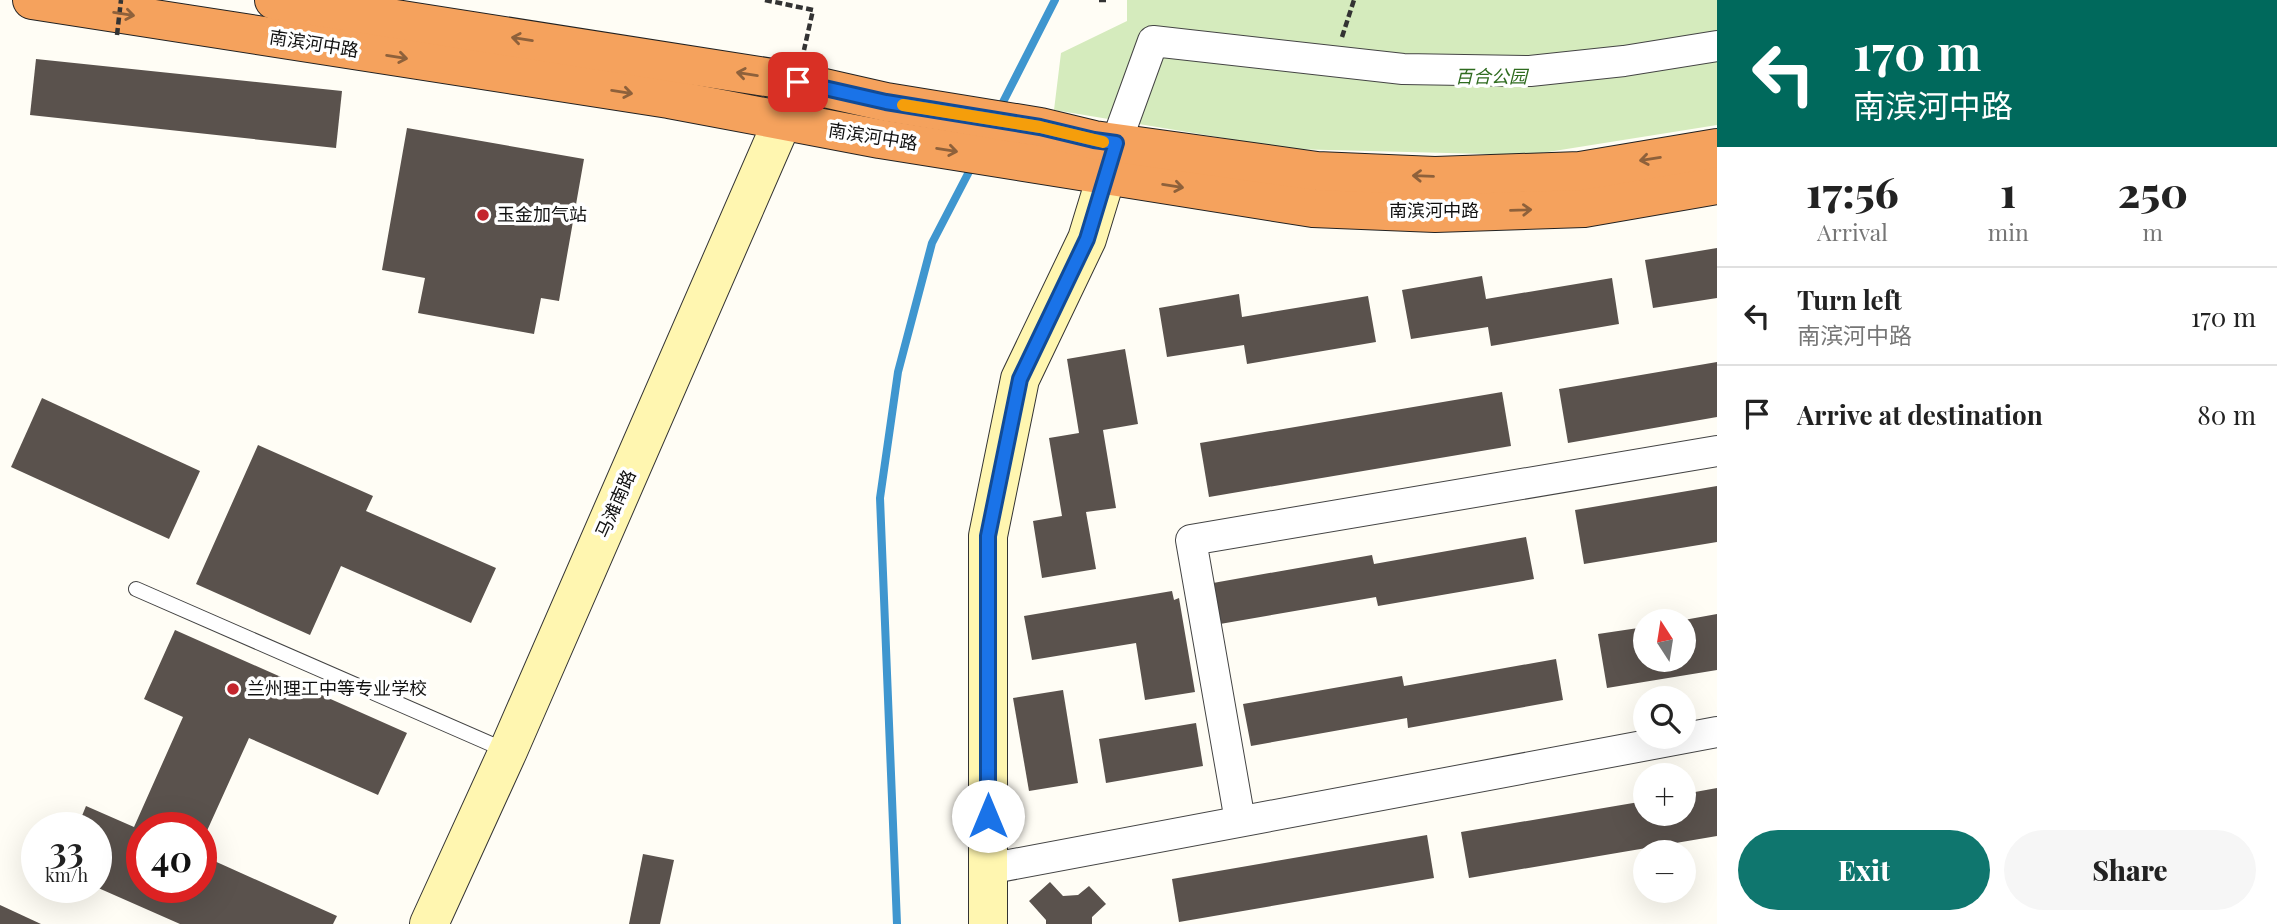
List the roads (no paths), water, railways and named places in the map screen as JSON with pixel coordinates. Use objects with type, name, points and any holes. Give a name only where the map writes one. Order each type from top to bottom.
[{"type":"highway","name":"南滨河中路","points":[[32,0],[669,99],[782,122],[883,120],[1040,127],[1094,140],[1111,159],[1313,208],[1435,213],[1584,208],[1717,185]]},
{"type":"highway","name":"南滨河中路","points":[[274,0],[798,82],[883,120],[1033,163],[1111,159],[1435,176],[1580,170],[1717,148]]},
{"type":"main road","name":"马滩南路","points":[[429,924],[508,751],[798,82]]},
{"type":"main road","points":[[988,924],[988,536],[1020,379],[1087,239],[1111,159]]},
{"type":"street","points":[[1111,159],[1153,41],[1403,69],[1530,71],[1624,61],[1717,46]]},
{"type":"street","points":[[1240,821],[1191,540],[1717,451]]},
{"type":"street","points":[[988,869],[1717,732]]},
{"type":"lane","points":[[136,589],[508,751]]},
{"type":"waterway","points":[[999,110],[1055,0]]},
{"type":"waterway","points":[[897,924],[880,498],[898,372],[932,243],[972,166]]},
{"type":"place","name":"玉金加气站","points":[[483,215]]},
{"type":"place","name":"兰州理工中等专业学校","points":[[233,689]]},
{"type":"park label","name":"百合公园","points":[[1491,77]]}]
